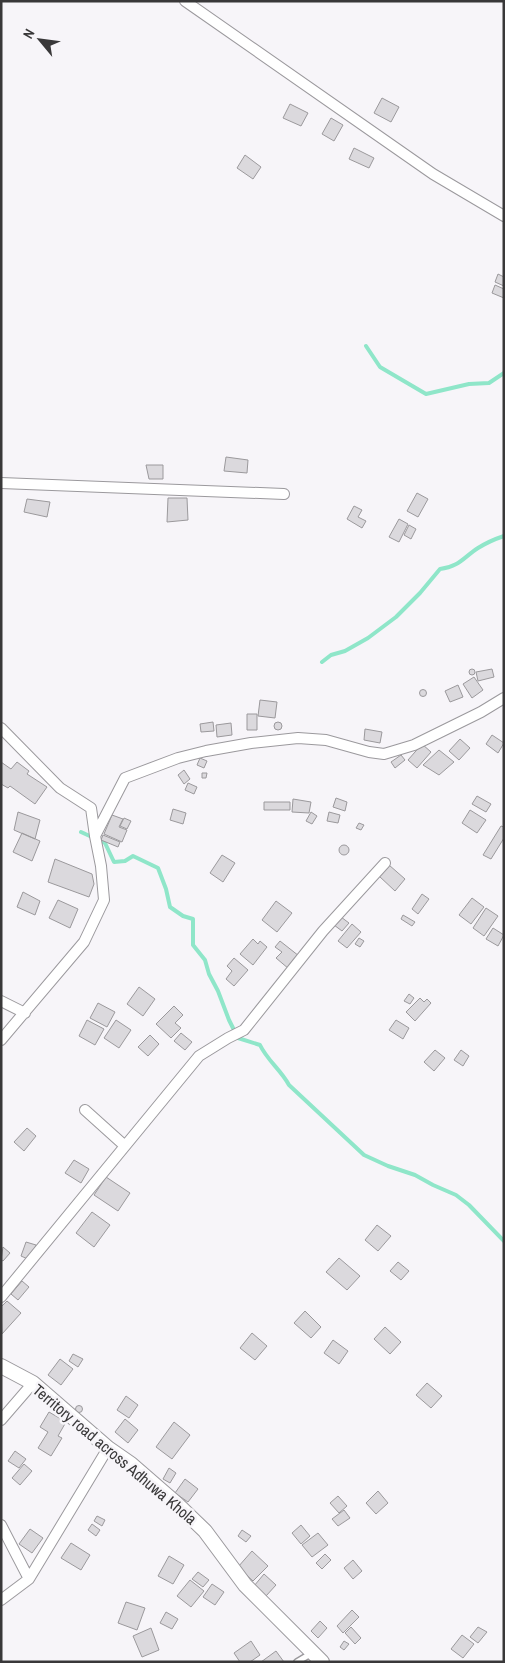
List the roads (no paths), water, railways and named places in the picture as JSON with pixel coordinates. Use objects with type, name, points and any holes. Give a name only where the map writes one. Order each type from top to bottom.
[{"type":"street","points":[[185,1],[434,174],[504,216]]},
{"type":"street","points":[[1,484],[284,494]]},
{"type":"street","points":[[96,836],[126,778],[178,758],[251,743],[298,738],[326,740],[369,752],[384,754],[414,745],[481,712],[504,698]]},
{"type":"street","points":[[1,728],[60,788],[91,808],[101,866],[104,900],[84,942],[1,1040]]},
{"type":"street","points":[[1,1297],[199,1056],[244,1030],[323,931],[384,863]]},
{"type":"street","points":[[1,1001],[25,1013]]},
{"type":"street","points":[[85,1110],[125,1146]]},
{"type":"street","name":"Territory road across Adhuwa Khola","points":[[1,1366],[33,1383],[108,1448],[138,1470],[177,1504],[204,1531],[245,1585],[317,1657]]},
{"type":"street","points":[[1,1420],[33,1383]]},
{"type":"street","points":[[1,1600],[29,1579],[108,1448]]},
{"type":"street","points":[[1,1525],[29,1579]]},
{"type":"lane","points":[[297,1662],[317,1657]]},
{"type":"waterway","points":[[366,346],[380,367],[426,394],[469,384],[489,383],[504,373]]},
{"type":"waterway","points":[[322,662],[331,655],[345,651],[368,638],[396,617],[440,569],[457,564],[481,546],[504,536]]},
{"type":"waterway","points":[[81,832],[105,843],[114,862],[125,861],[133,856],[158,868],[170,907],[183,916],[193,919],[193,945],[205,960],[209,974],[238,1038],[260,1045],[289,1085],[364,1155],[415,1175],[456,1195],[469,1205],[504,1241]]}]
